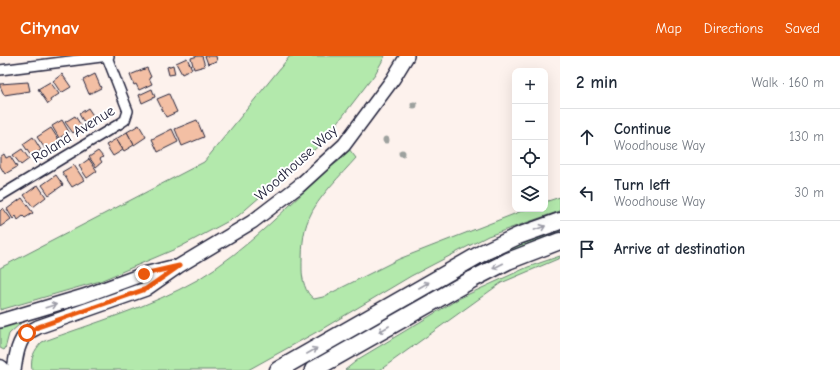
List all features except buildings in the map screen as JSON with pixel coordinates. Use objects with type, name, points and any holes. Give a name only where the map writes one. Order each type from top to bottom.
[{"type":"highway","points":[[278,370],[484,252],[518,236],[560,221]]},
{"type":"highway","points":[[313,370],[473,279],[508,261],[560,241]]},
{"type":"main road","name":"Woodhouse Way","points":[[14,370],[17,350],[27,333],[38,327],[146,289],[179,266],[252,222],[298,186],[344,145],[393,79],[407,56]]},
{"type":"main road","name":"Woodhouse Way","points":[[0,321],[84,296],[144,274],[179,266]]},
{"type":"street","points":[[0,70],[108,56]]},
{"type":"street","name":"Roland Avenue","points":[[0,196],[125,120],[128,111],[108,56]]},
{"type":"green space","points":[[290,56],[385,56],[375,74],[322,143],[238,216],[180,247],[100,281],[0,310],[0,268],[204,162]]},
{"type":"green space","points":[[349,149],[356,158],[330,186],[318,202],[309,218],[305,230],[302,249],[303,277],[306,290],[314,299],[323,297],[399,259],[519,212],[548,212],[548,201],[560,197],[560,211],[488,236],[411,276],[322,329],[248,370],[32,370],[33,355],[42,342],[121,314],[179,290],[215,268],[250,242],[329,168],[339,161]]},
{"type":"green space","points":[[560,226],[560,232],[506,254],[454,280],[341,347],[341,344],[346,340],[504,248]]},
{"type":"green space","points":[[560,256],[560,258],[501,283],[380,370],[345,370],[360,358],[460,298],[528,267]]},
{"type":"green space","points":[[20,320],[21,323],[9,334],[5,349],[0,348],[0,326]]},
{"type":"route","points":[[27,333],[38,327],[146,289],[179,266],[144,274]]}]
